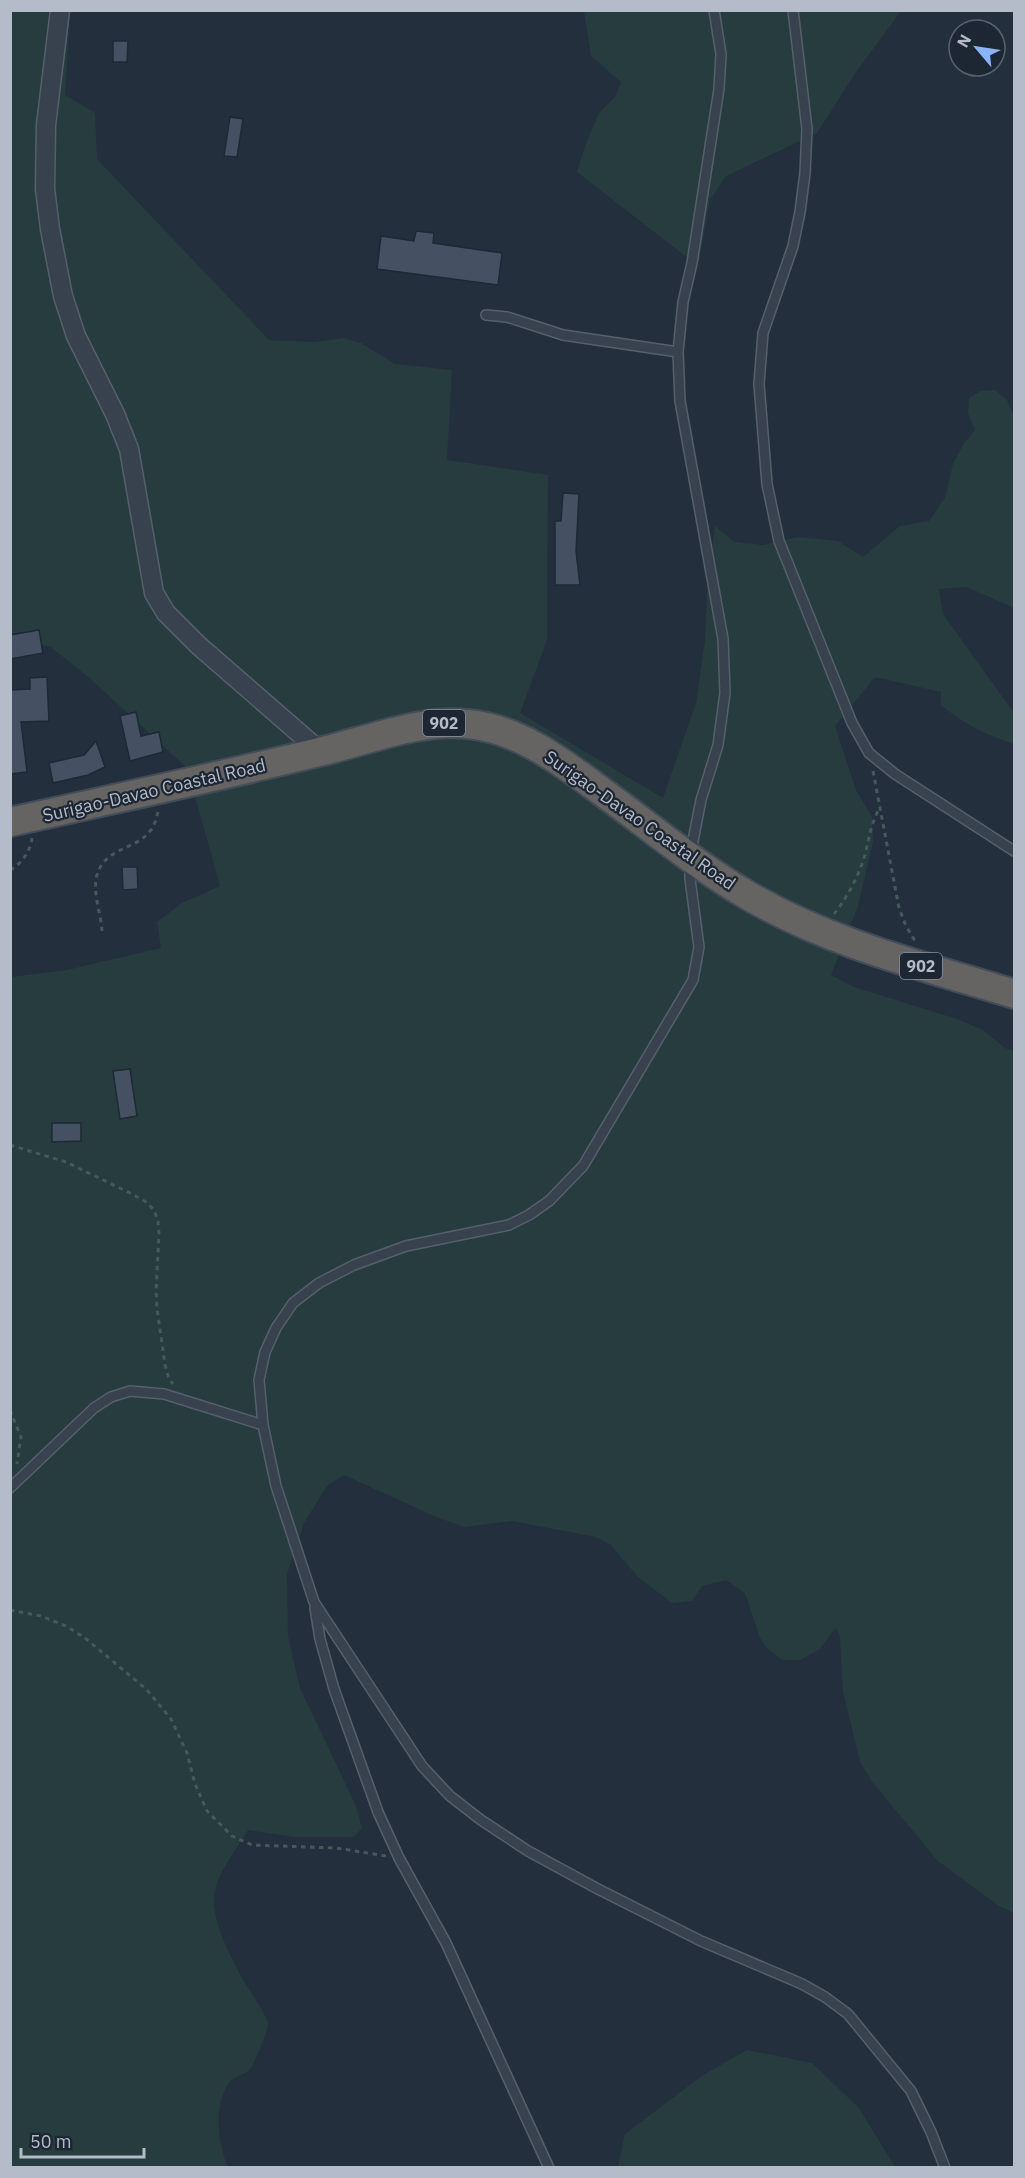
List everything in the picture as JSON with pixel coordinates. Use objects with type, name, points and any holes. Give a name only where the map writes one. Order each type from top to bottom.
[{"type":"highway","name":"Surigao-Davao Coastal Road","points":[[22,819],[431,725],[448,723],[489,727],[521,739],[562,762],[690,857],[748,896],[820,932],[896,959],[1014,994]]},
{"type":"street","points":[[60,10],[46,125],[45,189],[51,240],[63,296],[76,336],[115,414],[129,449],[154,593],[166,613],[198,645],[321,752]]},
{"type":"lane","points":[[549,2168],[446,1943],[399,1858],[378,1812],[334,1689],[320,1638],[314,1602],[276,1486],[262,1425],[259,1380],[265,1352],[276,1328],[293,1304],[319,1282],[354,1264],[406,1246],[509,1225],[549,1201],[583,1167],[693,980],[699,947],[690,879],[690,857],[701,800],[718,745],[725,693],[723,639],[680,401],[678,351],[683,302],[692,262],[718,89],[721,54],[714,10]]},
{"type":"lane","points":[[793,10],[807,129],[805,173],[793,246],[766,323],[761,350],[759,384],[767,484],[779,541],[852,723],[869,753],[895,774],[1014,850]]},
{"type":"lane","points":[[486,315],[507,317],[562,335],[678,351]]},
{"type":"lane","points":[[11,1487],[94,1408],[111,1397],[130,1391],[164,1394],[262,1425]]},
{"type":"lane","points":[[314,1602],[422,1766],[450,1796],[528,1851],[576,1878],[701,1941],[802,1984],[848,2014],[911,2091],[945,2168]]},
{"type":"path","points":[[869,753],[899,908],[906,926],[918,945]]},
{"type":"path","points":[[102,931],[95,886],[97,874],[105,859],[144,839],[152,831],[158,812],[154,790]]},
{"type":"path","points":[[820,932],[847,894],[864,858],[871,825],[879,809]]},
{"type":"path","points":[[10,870],[24,858],[31,846],[22,819]]},
{"type":"path","points":[[10,1145],[66,1162],[134,1195],[154,1210],[158,1221],[159,1248],[156,1291],[164,1356],[169,1379],[191,1402]]},
{"type":"path","points":[[10,1410],[21,1437],[11,1487]]},
{"type":"path","points":[[10,1610],[41,1616],[66,1626],[85,1638],[146,1689],[171,1719],[188,1753],[195,1784],[207,1811],[232,1836],[252,1845],[336,1848],[399,1858]]},
{"type":"green space","points":[[11,11],[70,11],[65,95],[95,113],[97,159],[269,340],[313,342],[344,338],[361,343],[395,364],[452,370],[447,460],[548,475],[547,640],[520,713],[663,798],[696,703],[705,640],[707,594],[715,526],[734,542],[763,545],[798,537],[838,541],[863,557],[900,526],[929,521],[945,498],[953,464],[964,443],[975,430],[968,413],[969,398],[980,391],[995,390],[1007,400],[1014,416],[1014,608],[967,587],[939,589],[943,614],[1014,713],[1014,744],[994,737],[949,712],[941,705],[941,692],[875,677],[835,726],[856,790],[872,817],[873,841],[858,906],[831,975],[854,987],[960,1020],[983,1030],[1005,1048],[1014,1051],[1014,1913],[999,1906],[938,1861],[873,1783],[860,1762],[843,1691],[840,1637],[836,1627],[820,1649],[800,1660],[782,1660],[767,1648],[760,1638],[745,1593],[726,1580],[702,1586],[692,1601],[672,1603],[638,1577],[610,1544],[596,1537],[512,1521],[464,1527],[434,1516],[344,1475],[327,1486],[304,1523],[287,1574],[288,1636],[300,1688],[356,1806],[362,1828],[354,1837],[294,1837],[248,1830],[217,1883],[215,1912],[222,1938],[268,2023],[264,2039],[252,2066],[247,2072],[228,2083],[222,2097],[219,2128],[228,2167],[11,2167],[11,977],[67,970],[161,948],[157,922],[182,903],[220,886],[187,768],[93,681],[51,647],[19,639],[11,641]]},
{"type":"green space","points":[[584,11],[901,11],[856,72],[817,133],[726,176],[710,200],[698,266],[577,172],[599,113],[616,96],[621,82],[591,56]]},
{"type":"green space","points":[[747,2050],[812,2063],[859,2108],[895,2167],[618,2167],[625,2134],[703,2075]]},
{"type":"building","points":[[113,41],[128,41],[127,62],[113,62]]},
{"type":"building","points":[[230,117],[243,119],[237,157],[224,156]]},
{"type":"building","points":[[416,231],[434,233],[433,243],[502,253],[498,285],[377,269],[381,236],[414,241]]},
{"type":"building","points":[[563,493],[579,494],[576,551],[580,585],[555,585],[555,521],[561,521]]},
{"type":"building","points":[[39,630],[43,653],[10,659],[10,635]]},
{"type":"building","points":[[47,677],[49,721],[21,722],[27,772],[10,774],[10,690],[30,689],[30,678]]},
{"type":"building","points":[[136,712],[141,736],[159,732],[163,752],[130,761],[120,716]]},
{"type":"building","points":[[96,741],[105,767],[88,775],[53,783],[49,763],[84,755]]},
{"type":"building","points":[[122,867],[137,867],[138,889],[123,890]]},
{"type":"building","points":[[130,1069],[137,1116],[120,1119],[113,1071]]},
{"type":"building","points":[[52,1123],[81,1123],[81,1141],[52,1142]]}]
